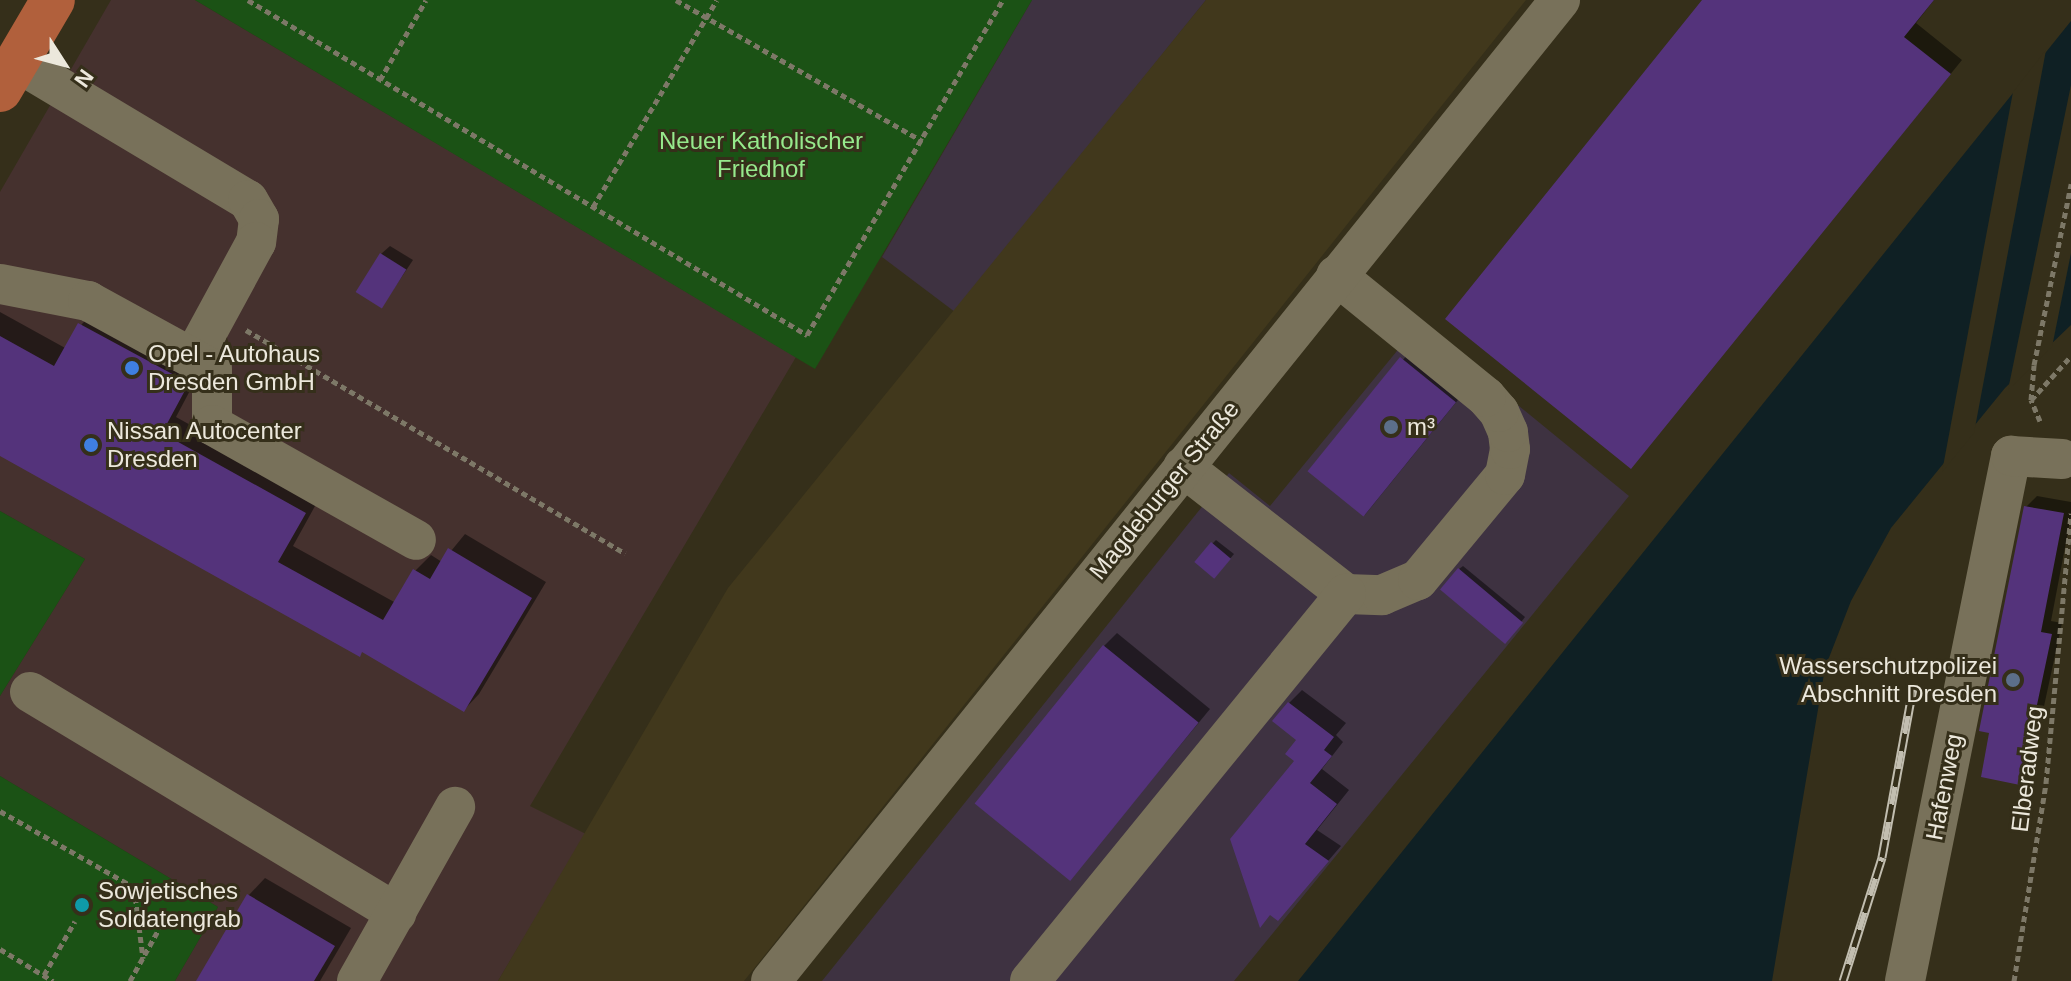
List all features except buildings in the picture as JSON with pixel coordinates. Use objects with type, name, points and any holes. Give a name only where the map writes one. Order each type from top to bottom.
[{"type":"main road","points":[[8,76],[53,0]]},
{"type":"street","name":"Magdeburger Straße","points":[[771,981],[1560,0]]},
{"type":"street","points":[[8,76],[248,200],[259,219],[256,242],[193,358]]},
{"type":"street","points":[[1183,467],[1346,594],[1382,595],[1418,580],[1505,475],[1510,449],[1508,432],[1486,397],[1336,275]]},
{"type":"street","points":[[0,284],[88,301],[212,369],[212,425],[416,540]]},
{"type":"street","name":"Hafenweg","points":[[1905,981],[2011,456],[2062,459]]},
{"type":"street","points":[[1030,981],[1346,594]]},
{"type":"street","points":[[30,692],[396,913]]},
{"type":"street","points":[[357,981],[455,807]]},
{"type":"path","points":[[248,0],[807,335],[1003,0]]},
{"type":"path","points":[[380,80],[426,0]]},
{"type":"path","points":[[676,0],[922,141]]},
{"type":"path","points":[[593,207],[717,0]]},
{"type":"path","points":[[2034,365],[2071,184]]},
{"type":"path","points":[[217,313],[625,553]]},
{"type":"path","points":[[2031,400],[2071,356]]},
{"type":"path","name":"Elberadweg","points":[[2014,981],[2046,783],[2071,513]]},
{"type":"path","points":[[0,811],[134,887],[143,958]]},
{"type":"path","points":[[44,975],[75,921]]},
{"type":"path","points":[[130,981],[159,929]]},
{"type":"path","points":[[0,949],[53,981]]},
{"type":"shaded area","points":[[111,0],[195,0],[796,357],[530,806],[586,834],[498,981],[175,981],[218,907],[0,776],[0,696],[85,559],[0,511],[0,192]]},
{"type":"shaded area","points":[[1032,0],[1206,0],[955,312],[882,257]]},
{"type":"shaded area","points":[[1206,0],[1526,0],[744,981],[498,981],[728,588]]},
{"type":"shaded area","points":[[2071,21],[2071,325],[2005,388],[1891,528],[1851,601],[1825,668],[1772,981],[1298,981]]},
{"type":"shaded area","points":[[1419,324],[1629,496],[1234,981],[822,981],[1229,473],[1270,506]]},
{"type":"green space","name":"Neuer Katholischer Friedhof","points":[[195,0],[1032,0],[815,369]]},
{"type":"green space","points":[[0,511],[85,559],[0,696]]},
{"type":"green space","points":[[0,776],[218,907],[175,981],[0,981]]},
{"type":"pier","points":[[2046,50],[1974,433],[1942,472],[2013,92]]},
{"type":"pier","points":[[2071,85],[2071,253],[2052,347],[2008,390]]},
{"type":"railway","points":[[1843,981],[1882,857],[1914,683]]},
{"type":"place","name":"Opel - Autohaus Dresden GmbH","points":[[132,368]]},
{"type":"place","name":"m³","points":[[1391,427]]},
{"type":"place","name":"Nissan Autocenter Dresden","points":[[91,445]]},
{"type":"place","name":"Wasserschutzpolizei Abschnitt Dresden","points":[[2013,680]]},
{"type":"place","name":"Sowjetisches Soldatengrab","points":[[82,905]]}]
